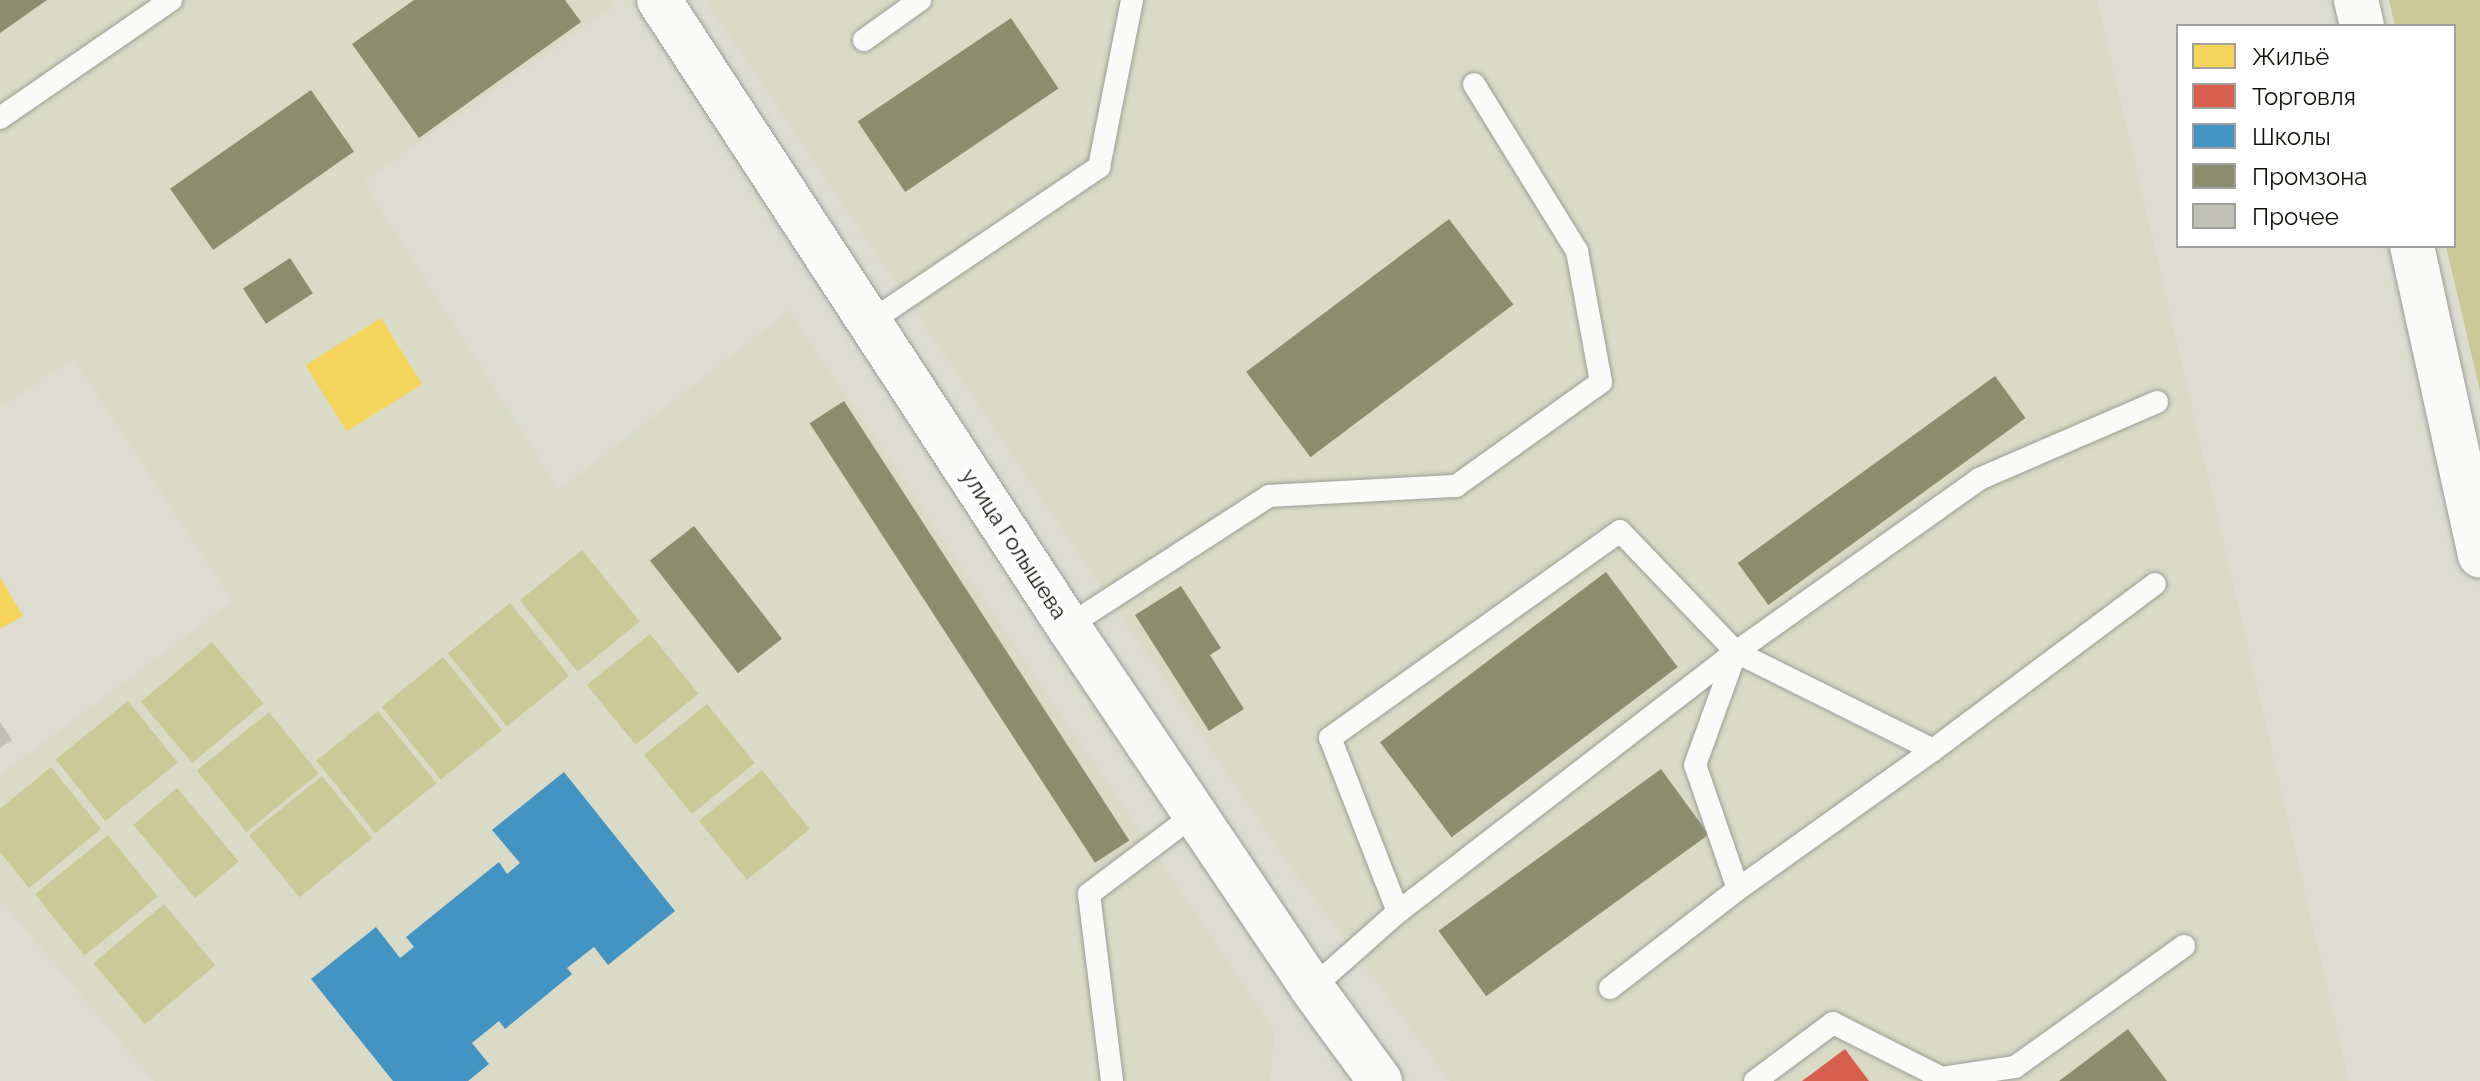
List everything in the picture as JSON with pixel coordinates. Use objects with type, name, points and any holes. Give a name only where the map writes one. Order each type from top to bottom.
[{"type":"street","name":"улица Голышева","points":[[659,0],[1068,626],[1312,988],[1380,1081]]},
{"type":"street","points":[[2356,0],[2362,24]]},
{"type":"street","points":[[2413,248],[2470,461],[2480,556]]},
{"type":"lane","points":[[0,118],[171,0]]},
{"type":"lane","points":[[864,40],[920,0]]},
{"type":"lane","points":[[870,322],[1099,167],[1132,0]]},
{"type":"lane","points":[[1068,626],[1269,496],[1456,486],[1601,382],[1577,251],[1474,84]]},
{"type":"lane","points":[[1312,988],[1398,912],[1736,652],[1979,479],[2157,402]]},
{"type":"lane","points":[[1398,912],[1330,738],[1620,531],[1736,652],[1933,750]]},
{"type":"lane","points":[[1610,988],[1738,889],[1933,750],[2155,584]]},
{"type":"lane","points":[[1736,652],[1695,765],[1738,889]]},
{"type":"lane","points":[[1112,1081],[1089,894],[1195,814]]},
{"type":"lane","points":[[1755,1081],[1833,1023],[1942,1080],[2015,1067],[2184,946]]},
{"type":"shaded area","points":[[0,0],[611,0],[615,5],[363,182],[559,490],[789,311],[1275,1031],[1270,1081],[154,1081],[0,899],[0,775],[233,601],[73,358],[0,407]]},
{"type":"shaded area","points":[[705,0],[2097,0],[2349,1081],[1450,1081],[1288,863]]},
{"type":"green space","points":[[2389,0],[2480,0],[2480,391],[2446,248],[2456,248],[2456,24],[2395,24]]},
{"type":"green space","points":[[582,550],[640,621],[578,672],[520,600]]},
{"type":"green space","points":[[510,603],[569,676],[507,726],[448,653]]},
{"type":"green space","points":[[650,634],[698,694],[636,745],[587,685]]},
{"type":"green space","points":[[212,642],[263,703],[192,763],[141,702]]},
{"type":"green space","points":[[443,657],[502,730],[441,780],[382,707]]},
{"type":"green space","points":[[128,701],[178,762],[105,821],[56,760]]},
{"type":"green space","points":[[707,704],[755,763],[692,814],[644,755]]},
{"type":"green space","points":[[378,711],[437,783],[375,833],[317,761]]},
{"type":"green space","points":[[269,712],[319,773],[246,832],[197,771]]},
{"type":"green space","points":[[51,767],[101,829],[29,888],[0,852],[0,809]]},
{"type":"green space","points":[[762,770],[810,829],[747,880],[699,821]]},
{"type":"green space","points":[[322,776],[372,838],[299,897],[249,835]]},
{"type":"green space","points":[[177,788],[239,862],[195,898],[133,825]]},
{"type":"green space","points":[[108,835],[158,896],[85,956],[35,894]]},
{"type":"green space","points":[[164,904],[215,965],[145,1024],[94,963]]},
{"type":"building: Жильё","points":[[381,318],[422,384],[347,431],[306,365]]},
{"type":"building: Жильё","points":[[0,577],[23,616],[0,629]]},
{"type":"building: Торговля","points":[[1845,1049],[1869,1081],[1802,1081]]},
{"type":"building: Школы","points":[[564,772],[675,911],[608,965],[594,947],[567,968],[572,974],[505,1029],[499,1021],[472,1043],[489,1064],[468,1081],[393,1081],[311,979],[376,927],[400,958],[414,947],[406,937],[499,862],[507,874],[520,863],[492,830]]},
{"type":"building: Промзона","points":[[0,0],[47,0],[0,33]]},
{"type":"building: Промзона","points":[[414,0],[565,0],[581,22],[419,138],[352,44]]},
{"type":"building: Промзона","points":[[1011,18],[1059,88],[905,192],[858,121]]},
{"type":"building: Промзона","points":[[311,90],[354,151],[213,250],[170,189]]},
{"type":"building: Промзона","points":[[1449,219],[1513,304],[1311,457],[1246,372]]},
{"type":"building: Промзона","points":[[290,258],[313,293],[266,324],[243,288]]},
{"type":"building: Промзона","points":[[1995,376],[2026,418],[1768,605],[1738,563]]},
{"type":"building: Промзона","points":[[844,401],[1129,840],[1095,863],[810,423]]},
{"type":"building: Промзона","points":[[694,526],[782,639],[738,673],[650,560]]},
{"type":"building: Промзона","points":[[1606,572],[1678,667],[1452,837],[1380,742]]},
{"type":"building: Промзона","points":[[1181,586],[1221,648],[1210,655],[1244,709],[1209,731],[1135,615]]},
{"type":"building: Промзона","points":[[1661,769],[1709,835],[1486,996],[1439,931]]},
{"type":"building: Промзона","points":[[2128,1029],[2167,1081],[2059,1081]]},
{"type":"building: Прочее","points":[[0,722],[12,740],[0,748]]}]
